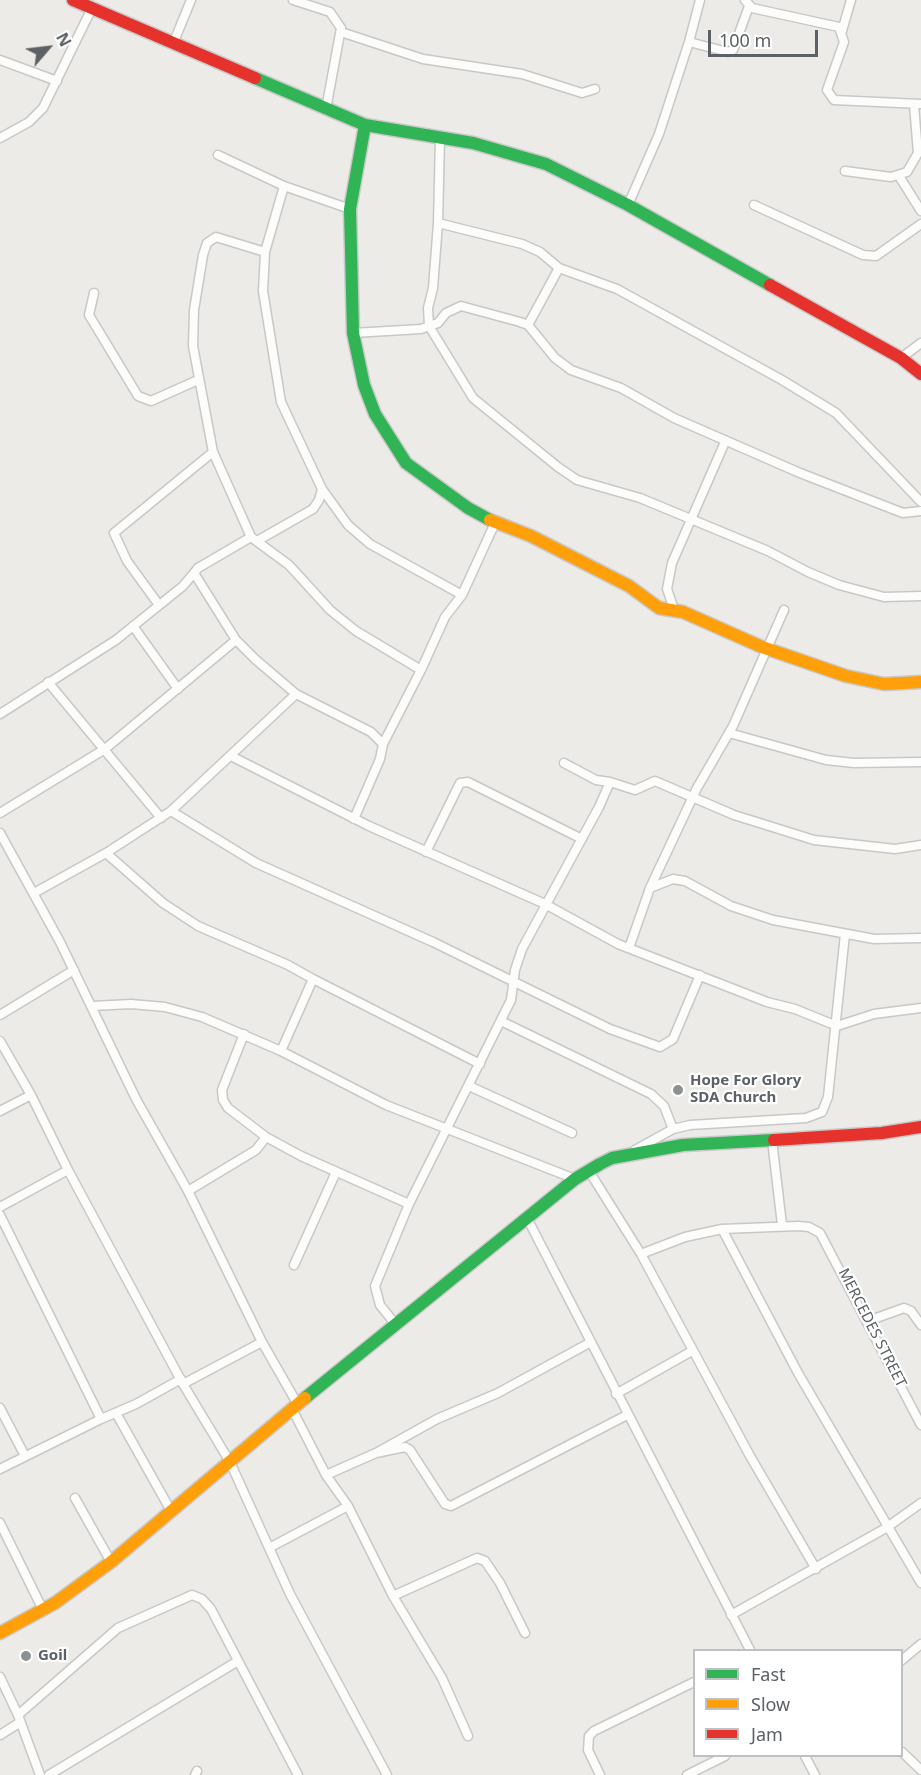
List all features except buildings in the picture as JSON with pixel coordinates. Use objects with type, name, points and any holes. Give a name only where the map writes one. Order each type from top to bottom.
[{"type":"street","points":[[73,0],[365,125],[473,143],[546,164],[628,205],[672,233],[822,312],[902,358],[921,374]]},
{"type":"street","points":[[173,44],[191,0]]},
{"type":"street","points":[[293,0],[334,15],[341,32],[326,109]]},
{"type":"street","points":[[628,205],[659,134],[700,0]]},
{"type":"street","points":[[845,171],[873,176],[899,176],[911,167],[918,153],[918,105],[839,101],[831,97],[828,85],[840,58],[844,42],[842,31],[851,0]]},
{"type":"street","points":[[689,42],[728,52],[733,50],[747,3],[835,25],[842,31]]},
{"type":"street","points":[[0,138],[29,122],[43,108],[92,8]]},
{"type":"street","points":[[341,32],[423,59],[522,74],[582,93],[595,88]]},
{"type":"street","points":[[0,60],[57,81]]},
{"type":"street","points":[[365,125],[350,209],[353,333],[364,386],[375,414],[406,463],[468,508],[495,523],[531,536],[629,586],[659,608],[674,609],[768,649],[864,681],[884,684],[921,682]]},
{"type":"street","points":[[440,138],[438,223],[433,288],[428,308],[429,326],[473,398],[577,480],[621,491],[768,551],[808,572],[865,593],[884,597],[921,596]]},
{"type":"street","points":[[218,155],[284,186],[350,209]]},
{"type":"street","points":[[899,176],[921,211]]},
{"type":"street","points":[[284,186],[265,252],[263,291],[276,385],[286,416],[322,489],[348,525],[370,544],[462,595]]},
{"type":"street","points":[[754,205],[863,255],[876,256],[921,224]]},
{"type":"street","points":[[438,223],[522,244],[540,252],[559,268],[625,293],[782,380],[836,413],[921,502]]},
{"type":"street","points":[[265,252],[216,237],[207,243],[198,279],[193,346],[213,452],[254,539],[289,565],[330,610],[356,631],[421,670]]},
{"type":"street","points":[[528,325],[559,268]]},
{"type":"street","points":[[94,293],[89,315],[138,396],[151,401],[198,380]]},
{"type":"street","points":[[353,333],[408,330],[429,326],[438,323],[446,313],[461,306],[528,325],[555,358],[571,370],[621,388],[674,418],[725,442],[903,513],[921,510]]},
{"type":"street","points":[[902,358],[921,343]]},
{"type":"street","points":[[674,609],[667,589],[668,575],[725,442]]},
{"type":"street","points":[[159,605],[127,561],[114,533],[213,452]]},
{"type":"street","points":[[0,714],[133,626],[183,586],[194,573],[313,509],[322,489]]},
{"type":"street","points":[[354,819],[380,759],[383,744],[445,617],[462,595],[495,523]]},
{"type":"street","points":[[194,573],[236,640],[296,694],[371,732],[383,744]]},
{"type":"street","points":[[629,948],[650,888],[692,799],[729,733],[784,610]]},
{"type":"street","points":[[133,626],[178,689]]},
{"type":"street","points":[[0,813],[105,749],[236,640]]},
{"type":"street","points":[[48,682],[161,818]]},
{"type":"street","points":[[34,893],[106,853],[171,811],[296,694]]},
{"type":"street","points":[[729,733],[826,760],[854,763],[921,762]]},
{"type":"street","points":[[231,756],[354,819],[545,904],[629,948],[837,1026],[874,1014],[921,1008]]},
{"type":"street","points":[[564,763],[596,780],[635,790],[655,781],[692,799],[814,840],[895,849],[921,845]]},
{"type":"street","points":[[396,1324],[380,1305],[375,1286],[409,1204],[511,1000],[517,959],[610,782]]},
{"type":"street","points":[[426,852],[460,783],[468,783],[582,839]]},
{"type":"street","points":[[171,811],[256,863],[433,942],[610,1029],[660,1047],[673,1039],[700,975]]},
{"type":"street","points":[[0,833],[74,970],[136,1099],[188,1191],[295,1407],[326,1475],[348,1506],[393,1596],[442,1678],[468,1736]]},
{"type":"street","points":[[106,853],[163,903],[198,926],[288,965],[480,1064]]},
{"type":"street","points":[[650,888],[665,880],[685,881],[711,898],[773,920],[874,939],[921,939]]},
{"type":"street","points":[[624,1156],[673,1130],[690,1125],[806,1118],[818,1115],[827,1105],[845,934]]},
{"type":"street","points":[[0,1015],[74,970]]},
{"type":"street","points":[[281,1051],[313,979]]},
{"type":"street","points":[[92,1006],[131,1004],[165,1007],[202,1017],[281,1051],[386,1105],[574,1179]]},
{"type":"street","points":[[501,1021],[651,1094],[663,1106],[673,1130]]},
{"type":"street","points":[[244,1034],[225,1078],[223,1100],[228,1108],[266,1137],[336,1172],[409,1204]]},
{"type":"street","points":[[0,1041],[31,1095],[68,1170],[182,1381],[230,1462],[290,1594],[387,1775]]},
{"type":"street","points":[[469,1086],[572,1134]]},
{"type":"street","points":[[0,1111],[31,1095]]},
{"type":"street","points":[[0,1633],[43,1610],[111,1562],[295,1407],[574,1179],[612,1158],[683,1145],[882,1132],[921,1127]]},
{"type":"street","points":[[188,1191],[256,1150],[266,1137]]},
{"type":"street","points":[[641,1254],[685,1237],[722,1229],[782,1225],[772,1140]]},
{"type":"street","points":[[0,1207],[68,1170]]},
{"type":"street","points":[[589,1171],[641,1254],[692,1351],[816,1569]]},
{"type":"street","points":[[294,1265],[336,1172]]},
{"type":"street","points":[[0,1215],[101,1419]]},
{"type":"street","points":[[527,1218],[749,1649]]},
{"type":"street","name":"MERCEDES STREET","points":[[782,1225],[809,1227],[820,1233],[921,1425]]},
{"type":"street","points":[[722,1229],[798,1373],[886,1528],[921,1583]]},
{"type":"street","points":[[868,1321],[904,1308],[911,1311],[921,1325]]},
{"type":"street","points":[[0,1469],[262,1342]]},
{"type":"street","points":[[326,1475],[376,1453],[438,1419],[498,1393],[591,1342]]},
{"type":"street","points":[[616,1394],[692,1351]]},
{"type":"street","points":[[0,1408],[25,1456]]},
{"type":"street","points":[[116,1413],[171,1511]]},
{"type":"street","points":[[376,1453],[405,1448],[410,1450],[445,1504],[451,1506],[627,1415]]},
{"type":"street","points":[[75,1498],[111,1562]]},
{"type":"street","points":[[731,1616],[886,1528],[921,1503]]},
{"type":"street","points":[[269,1548],[348,1506]]},
{"type":"street","points":[[0,1523],[43,1610]]},
{"type":"street","points":[[393,1596],[477,1558],[485,1561],[495,1575],[525,1633]]},
{"type":"street","points":[[0,1735],[118,1628],[180,1598],[192,1595],[202,1599],[211,1609],[298,1775]]},
{"type":"street","points":[[903,1659],[921,1644]]},
{"type":"street","points":[[50,1775],[238,1661]]},
{"type":"street","points":[[0,1677],[40,1775]]},
{"type":"street","points":[[600,1775],[588,1750],[589,1736],[594,1731],[693,1682]]},
{"type":"street","points":[[903,1753],[920,1766]]},
{"type":"street","points":[[692,1774],[722,1757]]},
{"type":"street","points":[[806,1757],[815,1775]]},
{"type":"traffic: fast","points":[[255,78],[365,125],[473,143],[546,164],[628,205],[770,285]]},
{"type":"traffic: fast","points":[[365,125],[350,209],[353,333],[364,385],[375,414],[406,463],[468,508],[490,520]]},
{"type":"traffic: fast","points":[[305,1398],[575,1179],[600,1164],[612,1158],[683,1145],[774,1140]]},
{"type":"traffic: slow","points":[[490,520],[531,536],[629,586],[659,608],[683,612],[762,647],[846,676],[884,684],[921,682]]},
{"type":"traffic: slow","points":[[0,1633],[55,1603],[111,1562],[305,1398]]},
{"type":"traffic: jam","points":[[73,0],[255,78]]},
{"type":"traffic: jam","points":[[770,285],[901,358],[921,374]]},
{"type":"traffic: jam","points":[[774,1140],[882,1133],[921,1127]]},
{"type":"place","name":"Hope For Glory SDA Church","points":[[678,1090]]},
{"type":"place","name":"Goil","points":[[26,1656]]}]
